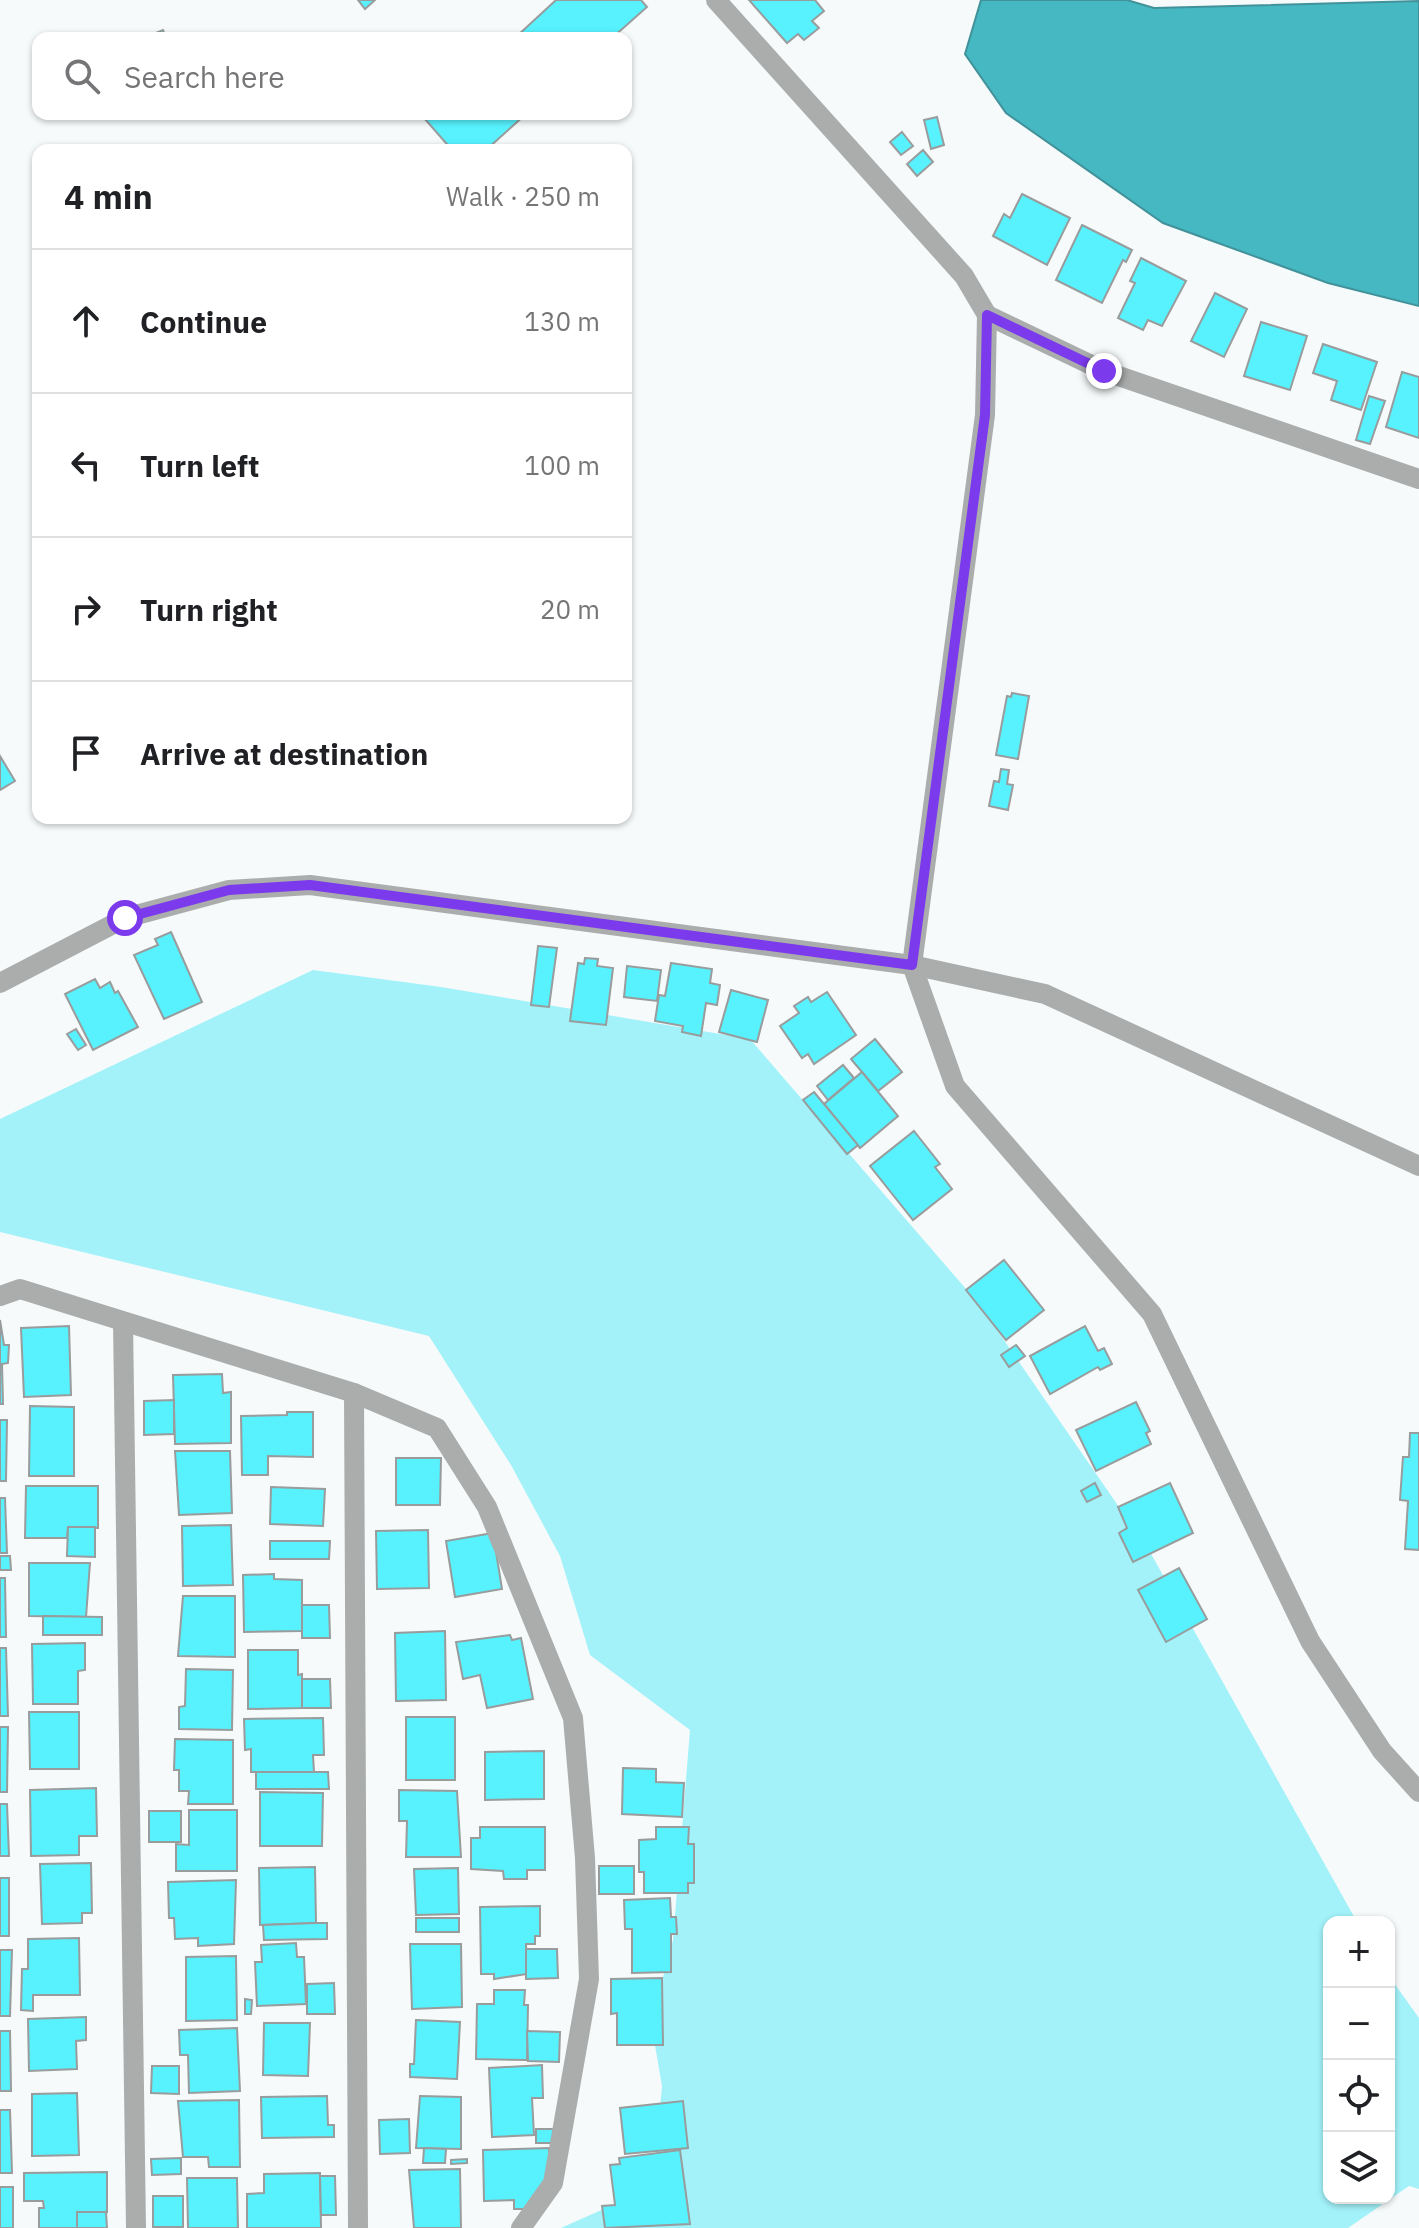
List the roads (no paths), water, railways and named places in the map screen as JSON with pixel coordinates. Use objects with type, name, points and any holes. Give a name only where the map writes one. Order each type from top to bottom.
[{"type":"street","points":[[716,0],[964,276],[987,315],[985,415],[912,965],[955,1086],[1152,1314],[1310,1641],[1382,1751],[1419,1792]]},
{"type":"street","points":[[987,315],[1104,371],[1419,479]]},
{"type":"street","points":[[0,983],[125,918],[229,890],[310,885],[912,965],[1045,994],[1419,1166]]},
{"type":"street","points":[[0,1296],[20,1289],[354,1393],[437,1428],[487,1507],[573,1718],[585,1858],[589,1979],[553,2183],[521,2228]]},
{"type":"street","points":[[123,1322],[136,2228]]},
{"type":"street","points":[[354,1393],[358,2228]]}]
